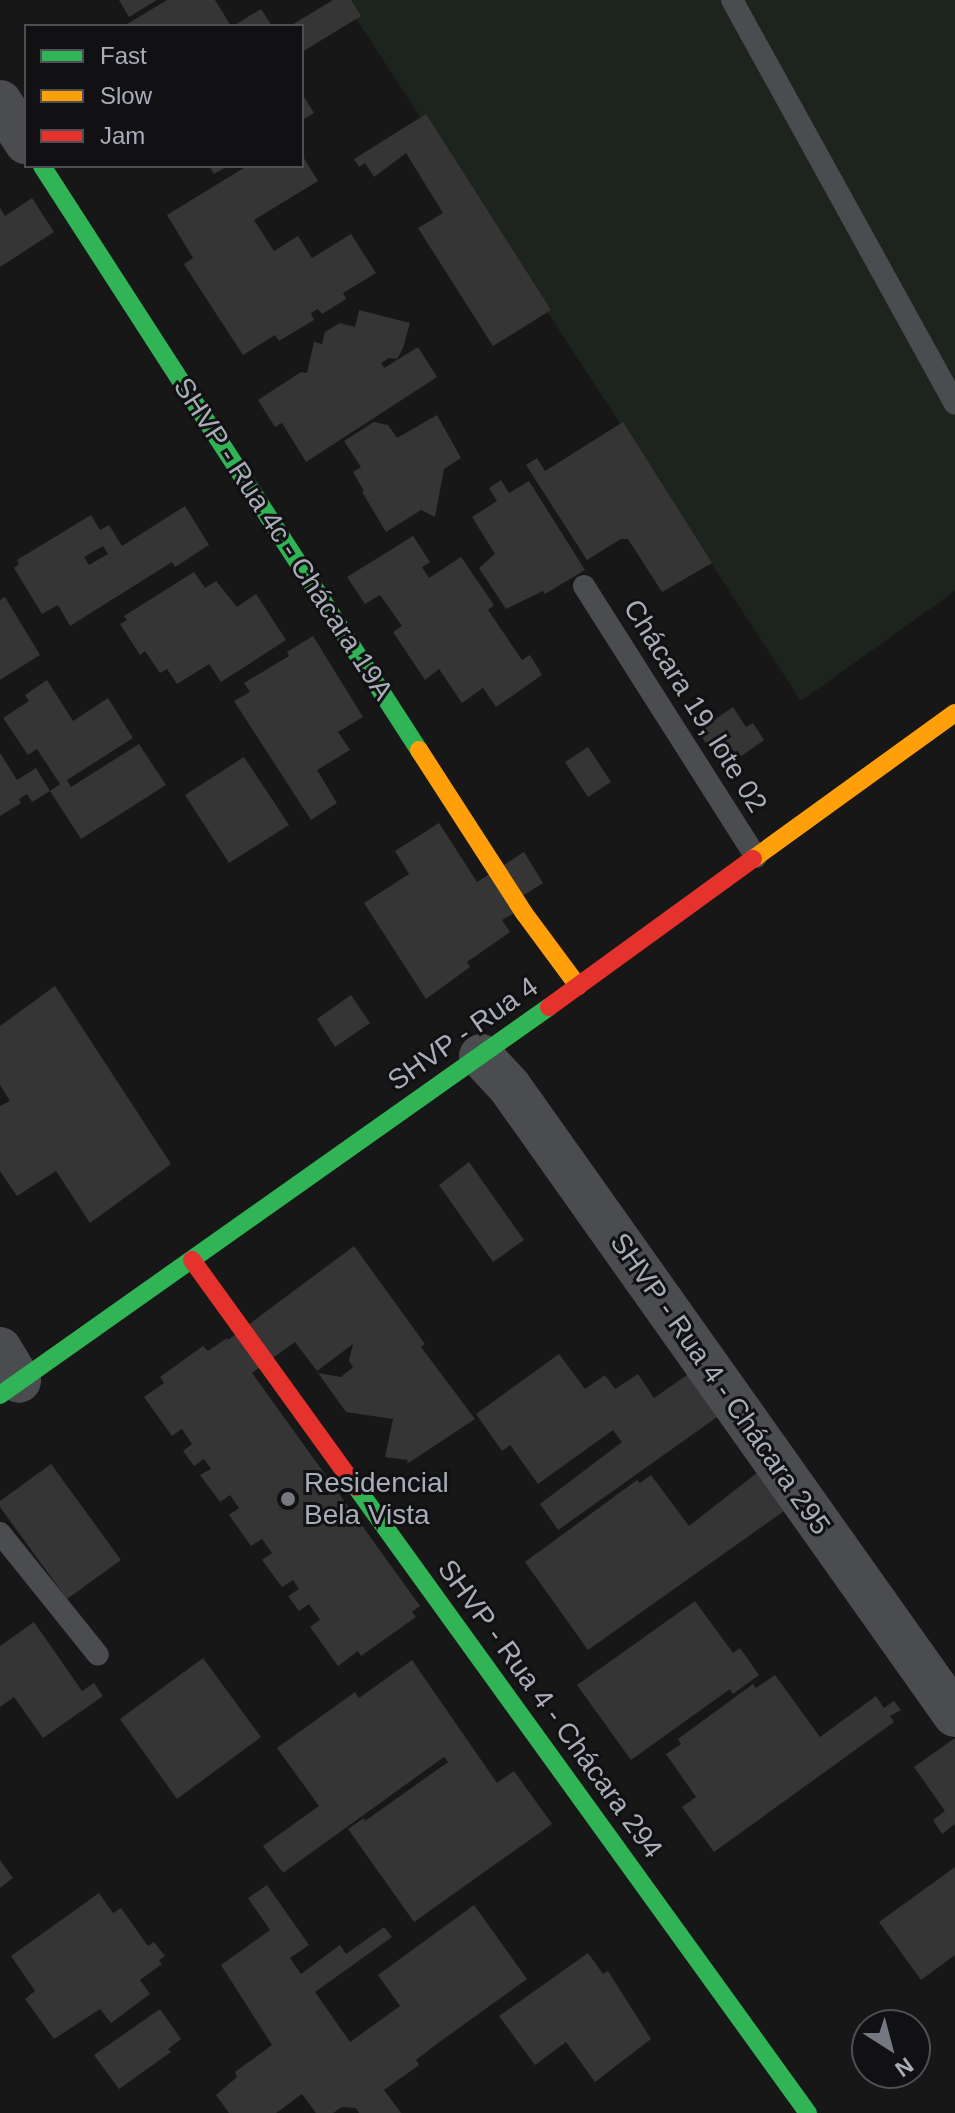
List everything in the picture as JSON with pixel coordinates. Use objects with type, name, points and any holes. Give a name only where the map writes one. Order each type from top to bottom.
[{"type":"street","points":[[0,102],[24,139]]},
{"type":"street","name":"SHVP - Rua 4c - Chácara 19A","points":[[43,168],[524,913],[578,986]]},
{"type":"street","name":"SHVP - Rua 4","points":[[6,1375],[192,1260],[481,1056],[955,713]]},
{"type":"street","name":"SHVP - Rua 4 - Chácara 295","points":[[481,1056],[518,1099],[955,1715]]},
{"type":"street","name":"SHVP - Rua 4 - Chácara 294","points":[[192,1260],[808,2113]]},
{"type":"lane","points":[[732,0],[955,404]]},
{"type":"lane","name":"Chácara 19, lote 02","points":[[584,586],[756,857]]},
{"type":"lane","points":[[0,1533],[98,1655]]},
{"type":"shaded area","points":[[344,0],[955,0],[955,591],[801,701]]},
{"type":"building","points":[[119,0],[157,0],[129,17]]},
{"type":"building","points":[[167,0],[215,0],[230,24],[127,24]]},
{"type":"building","points":[[333,0],[351,0],[361,16],[304,51],[304,24],[293,24]]},
{"type":"building","points":[[261,9],[271,24],[236,24]]},
{"type":"building","points":[[304,97],[314,113],[304,119]]},
{"type":"building","points":[[426,114],[551,310],[493,346],[418,228],[443,213],[406,153],[374,177],[365,163],[359,167],[354,159]]},
{"type":"building","points":[[304,158],[318,181],[254,220],[274,251],[298,236],[312,258],[351,234],[376,273],[343,293],[346,299],[322,314],[318,309],[311,313],[314,320],[279,341],[275,335],[243,355],[184,264],[193,258],[167,215],[244,168],[304,168]]},
{"type":"building","points":[[210,168],[224,168],[214,174]]},
{"type":"building","points":[[32,198],[54,232],[0,267],[0,208],[5,216]]},
{"type":"building","points":[[359,310],[410,323],[397,359],[389,358],[381,363],[384,368],[418,347],[437,377],[306,462],[282,423],[275,427],[258,400],[301,372],[307,373],[314,342],[322,344],[325,332],[340,323],[355,327]]},
{"type":"building","points":[[437,415],[461,458],[444,469],[435,517],[421,510],[386,532],[362,492],[353,472],[361,467],[344,441],[374,422],[388,425],[397,438]]},
{"type":"building","points":[[623,422],[712,563],[662,592],[628,539],[621,539],[587,560],[526,465],[537,458],[545,471]]},
{"type":"building","points":[[501,480],[509,493],[529,481],[585,570],[545,594],[543,591],[506,609],[479,568],[495,554],[472,517],[497,501],[489,488]]},
{"type":"building","points":[[185,506],[209,545],[175,567],[172,562],[70,626],[58,605],[42,614],[14,568],[19,564],[17,560],[91,515],[100,530],[109,525],[122,546]],"holes":[[[103,546],[108,554],[89,565],[84,557]]]},
{"type":"building","points":[[413,536],[430,562],[422,567],[429,578],[461,557],[494,605],[488,610],[522,660],[530,655],[542,675],[496,707],[483,688],[462,703],[439,669],[425,680],[393,632],[402,626],[380,595],[365,604],[347,577]]},
{"type":"building","points":[[194,572],[205,588],[216,581],[237,607],[256,594],[286,640],[221,682],[209,664],[177,684],[167,669],[160,673],[145,651],[140,655],[120,624],[127,620],[124,616]]},
{"type":"building","points":[[5,597],[40,655],[0,680],[0,600]]},
{"type":"building","points":[[313,636],[363,717],[338,732],[350,750],[317,770],[337,803],[311,820],[234,701],[250,692],[244,683],[289,656],[287,652]]},
{"type":"building","points":[[47,680],[73,721],[108,698],[133,738],[67,780],[71,787],[139,744],[166,785],[81,839],[50,791],[60,784],[37,749],[28,755],[3,718],[29,701],[25,695]]},
{"type":"building","points":[[733,707],[746,727],[753,723],[764,740],[723,769],[698,731]]},
{"type":"building","points":[[588,747],[611,782],[588,797],[565,762]]},
{"type":"building","points":[[0,753],[17,780],[36,768],[50,791],[32,802],[27,794],[19,799],[21,803],[0,816]]},
{"type":"building","points":[[244,757],[289,825],[229,863],[185,795]]},
{"type":"building","points":[[439,823],[477,882],[524,852],[543,883],[521,897],[518,911],[502,920],[510,932],[467,962],[470,967],[426,999],[364,903],[409,874],[395,851]]},
{"type":"building","points":[[55,986],[171,1164],[90,1223],[56,1171],[17,1196],[0,1171],[0,1106],[10,1101],[0,1085],[0,1026]]},
{"type":"building","points":[[351,995],[370,1023],[335,1047],[317,1019]]},
{"type":"building","points":[[469,1162],[524,1240],[493,1262],[439,1185]]},
{"type":"building","name":"Residencial Bela Vista","points":[[354,1246],[425,1344],[421,1347],[475,1419],[407,1464],[408,1460],[385,1457],[393,1419],[346,1412],[318,1373],[341,1377],[353,1367],[349,1361],[353,1344],[317,1371],[295,1342],[252,1373],[420,1606],[412,1612],[416,1617],[361,1656],[358,1651],[338,1666],[310,1627],[320,1620],[309,1604],[299,1611],[288,1596],[299,1589],[293,1580],[282,1587],[262,1560],[272,1553],[262,1539],[251,1546],[229,1515],[239,1508],[230,1495],[220,1502],[200,1475],[211,1469],[204,1459],[194,1466],[183,1451],[192,1444],[182,1429],[172,1436],[144,1397],[164,1383],[160,1377],[203,1346],[208,1351],[228,1340]]},
{"type":"building","points":[[559,1354],[585,1389],[605,1375],[615,1389],[638,1374],[654,1398],[697,1368],[727,1410],[558,1530],[540,1504],[622,1442],[613,1430],[538,1484],[510,1445],[502,1451],[476,1414]]},
{"type":"building","points":[[51,1464],[121,1560],[67,1599],[0,1507],[0,1501]]},
{"type":"building","points":[[767,1465],[794,1504],[588,1650],[525,1562],[637,1480],[640,1483],[651,1475],[689,1526]]},
{"type":"building","points":[[695,1601],[733,1653],[740,1648],[759,1675],[733,1694],[730,1689],[631,1760],[577,1685]]},
{"type":"building","points":[[34,1622],[82,1691],[94,1683],[103,1696],[43,1738],[14,1697],[0,1707],[0,1646]]},
{"type":"building","points":[[203,1658],[261,1737],[177,1799],[120,1719]]},
{"type":"building","points":[[412,1660],[497,1783],[514,1771],[552,1824],[414,1922],[348,1829],[364,1818],[365,1821],[448,1762],[444,1757],[283,1873],[263,1846],[319,1806],[277,1748],[355,1692],[359,1698]]},
{"type":"building","points":[[775,1675],[820,1737],[876,1696],[884,1708],[894,1701],[901,1710],[890,1716],[894,1722],[714,1852],[682,1807],[696,1797],[666,1754],[681,1744],[678,1739],[753,1684],[756,1688]]},
{"type":"building","points":[[955,1738],[955,1824],[942,1834],[933,1820],[945,1811],[914,1767]]},
{"type":"building","points":[[0,1860],[13,1878],[0,1888]]},
{"type":"building","points":[[955,1867],[955,1955],[921,1980],[879,1922]]},
{"type":"building","points":[[267,1885],[309,1945],[290,1958],[301,1974],[340,1945],[346,1954],[384,1927],[392,1937],[315,1992],[350,2042],[400,2006],[378,1975],[474,1905],[527,1979],[434,2046],[416,2060],[419,2065],[384,2090],[401,2113],[359,2113],[356,2108],[342,2107],[333,2113],[316,2113],[302,2094],[276,2113],[229,2113],[216,2095],[237,2077],[235,2072],[272,2045],[221,1965],[270,1930],[248,1898]]},
{"type":"building","points":[[99,1893],[113,1913],[121,1908],[148,1946],[154,1942],[165,1956],[159,1960],[162,1964],[140,1980],[150,1994],[111,2023],[100,2009],[54,2039],[25,1999],[35,1991],[11,1956]]},
{"type":"building","points":[[588,1953],[603,1974],[608,1971],[651,2039],[595,2082],[566,2042],[535,2065],[499,2016]]},
{"type":"building","points":[[160,2009],[181,2039],[168,2049],[171,2052],[119,2089],[94,2055]]},
{"type":"traffic: fast","points":[[43,168],[419,750]]},
{"type":"traffic: fast","points":[[0,1395],[549,1007]]},
{"type":"traffic: fast","points":[[356,1487],[808,2113]]},
{"type":"traffic: slow","points":[[753,859],[955,713]]},
{"type":"traffic: slow","points":[[419,750],[524,913],[578,986]]},
{"type":"traffic: jam","points":[[549,1007],[753,859]]},
{"type":"traffic: jam","points":[[192,1260],[356,1487]]},
{"type":"place","name":"Residencial Bela Vista","points":[[288,1499]]}]
